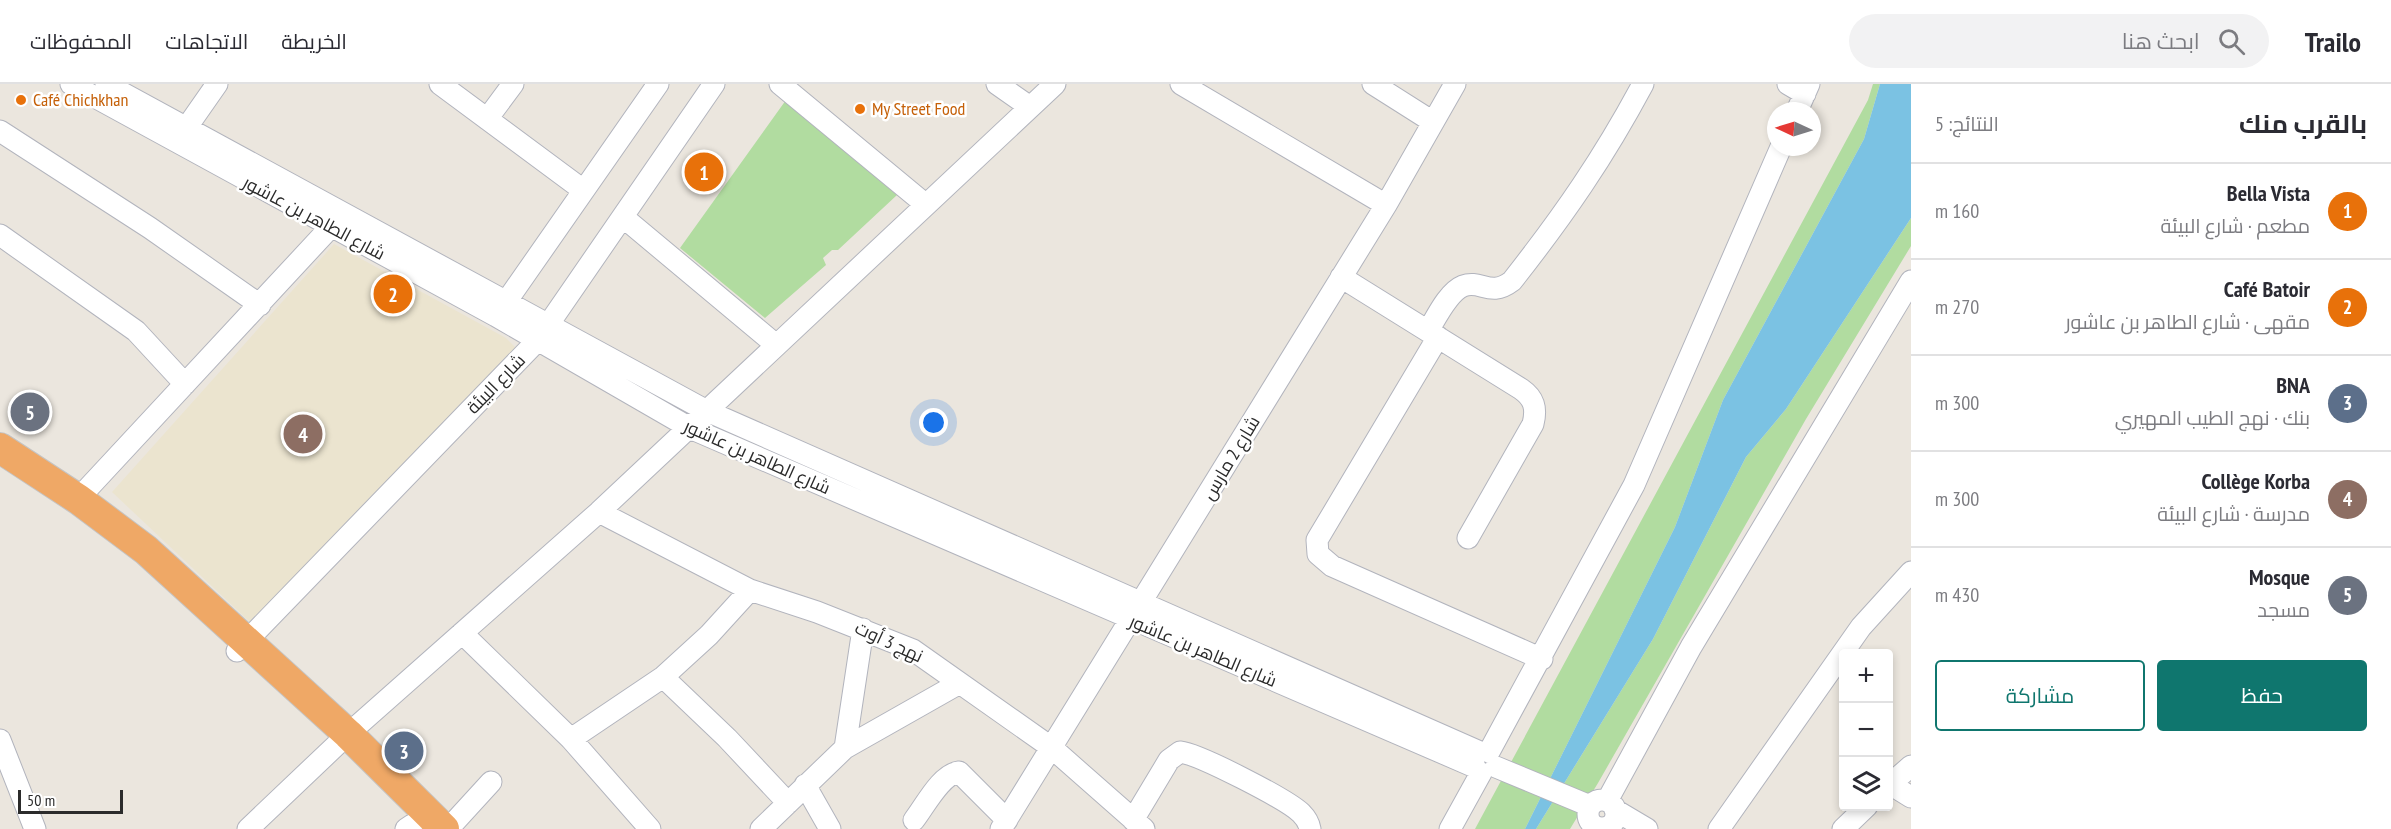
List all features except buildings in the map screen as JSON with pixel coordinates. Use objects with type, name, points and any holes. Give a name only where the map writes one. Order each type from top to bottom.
[{"type":"highway","points":[[0,448],[78,499],[146,550],[241,647],[341,742],[446,829]]},
{"type":"highway","points":[[0,464],[90,526],[241,647]]},
{"type":"highway","points":[[341,742],[412,828]]},
{"type":"street","name":"شارع الطاهر بن عاشور","points":[[71,84],[181,135],[501,308],[544,333],[690,428],[1135,612],[1488,764],[1602,816],[1647,829]]},
{"type":"street","name":"شارع الطاهر بن عاشور","points":[[106,84],[181,135]]},
{"type":"street","points":[[181,135],[217,84]]},
{"type":"street","points":[[440,84],[583,190]]},
{"type":"street","points":[[487,119],[513,84]]},
{"type":"street","points":[[501,308],[658,84]]},
{"type":"street","name":"شارع البيئة","points":[[241,647],[544,333],[714,84]]},
{"type":"street","points":[[780,84],[926,204]]},
{"type":"street","points":[[997,84],[1030,107]]},
{"type":"street","points":[[248,829],[341,742],[690,428],[776,344],[1055,84]]},
{"type":"street","points":[[1181,84],[1386,205]]},
{"type":"street","points":[[1373,84],[1433,122]]},
{"type":"street","name":"شارع 2 مارس","points":[[1004,825],[1386,205],[1455,84]]},
{"type":"street","points":[[1542,659],[1332,566],[1318,554],[1317,540],[1459,288],[1469,285],[1497,289],[1512,280],[1552,230],[1603,157],[1643,84]]},
{"type":"street","points":[[0,131],[150,228],[260,305]]},
{"type":"street","points":[[1450,829],[1488,764],[1634,485],[1777,156]]},
{"type":"street","points":[[623,217],[776,344]]},
{"type":"street","points":[[78,499],[337,220]]},
{"type":"street","points":[[0,236],[48,267],[136,331],[185,384]]},
{"type":"street","points":[[1341,277],[1530,395],[1535,409],[1533,424],[1468,538]]},
{"type":"street","points":[[1602,816],[1691,647],[1911,281]]},
{"type":"street","name":"شارع الطاهر بن عاشور","points":[[544,333],[1135,612]]},
{"type":"street","name":"نهج 3 أوت","points":[[599,512],[750,590],[863,629],[913,650],[958,684],[1052,748],[1139,824]]},
{"type":"street","points":[[1719,829],[1861,627],[1911,572]]},
{"type":"street","points":[[571,739],[663,677],[710,635],[750,590]]},
{"type":"street","points":[[845,748],[863,629]]},
{"type":"street","points":[[462,633],[571,739],[650,829]]},
{"type":"street","points":[[663,677],[727,738],[788,803]]},
{"type":"street","points":[[761,829],[845,748],[958,684]]},
{"type":"street","points":[[0,740],[35,829]]},
{"type":"street","points":[[1139,824],[1169,760],[1180,752],[1203,758],[1294,808],[1307,821],[1310,829]]},
{"type":"street","points":[[1893,782],[1911,766]]},
{"type":"street","points":[[914,820],[945,780],[953,773],[959,772],[1004,825]]},
{"type":"street","points":[[446,829],[491,782]]},
{"type":"street","points":[[805,785],[830,829]]},
{"type":"street","points":[[1893,787],[1911,797]]},
{"type":"street","points":[[1843,829],[1862,811]]},
{"type":"shaded area","points":[[334,244],[506,338],[517,349],[253,625],[112,492]]},
{"type":"green space","points":[[1873,84],[1880,84],[1864,139],[1723,400],[1675,527],[1525,829],[1475,829],[1868,100]]},
{"type":"green space","points":[[786,100],[897,195],[838,250],[832,250],[823,258],[826,265],[765,318],[680,248]]},
{"type":"green space","points":[[1911,218],[1911,246],[1806,419],[1570,829],[1536,829],[1653,639],[1746,457],[1786,409]]},
{"type":"water","points":[[1880,84],[1911,84],[1911,218],[1786,409],[1746,457],[1653,639],[1536,829],[1525,829],[1675,527],[1723,400],[1864,139]]},
{"type":"place","name":"Café Chichkhan","points":[[21,100]]},
{"type":"place","name":"My Street Food","points":[[860,109]]},
{"type":"place","name":"Bella Vista","points":[[704,172]]},
{"type":"place","name":"Café Batoir","points":[[393,294]]},
{"type":"place","name":"Mosque","points":[[30,412]]},
{"type":"place","name":"Collège Korba","points":[[303,434]]},
{"type":"place","name":"BNA","points":[[404,751]]}]
